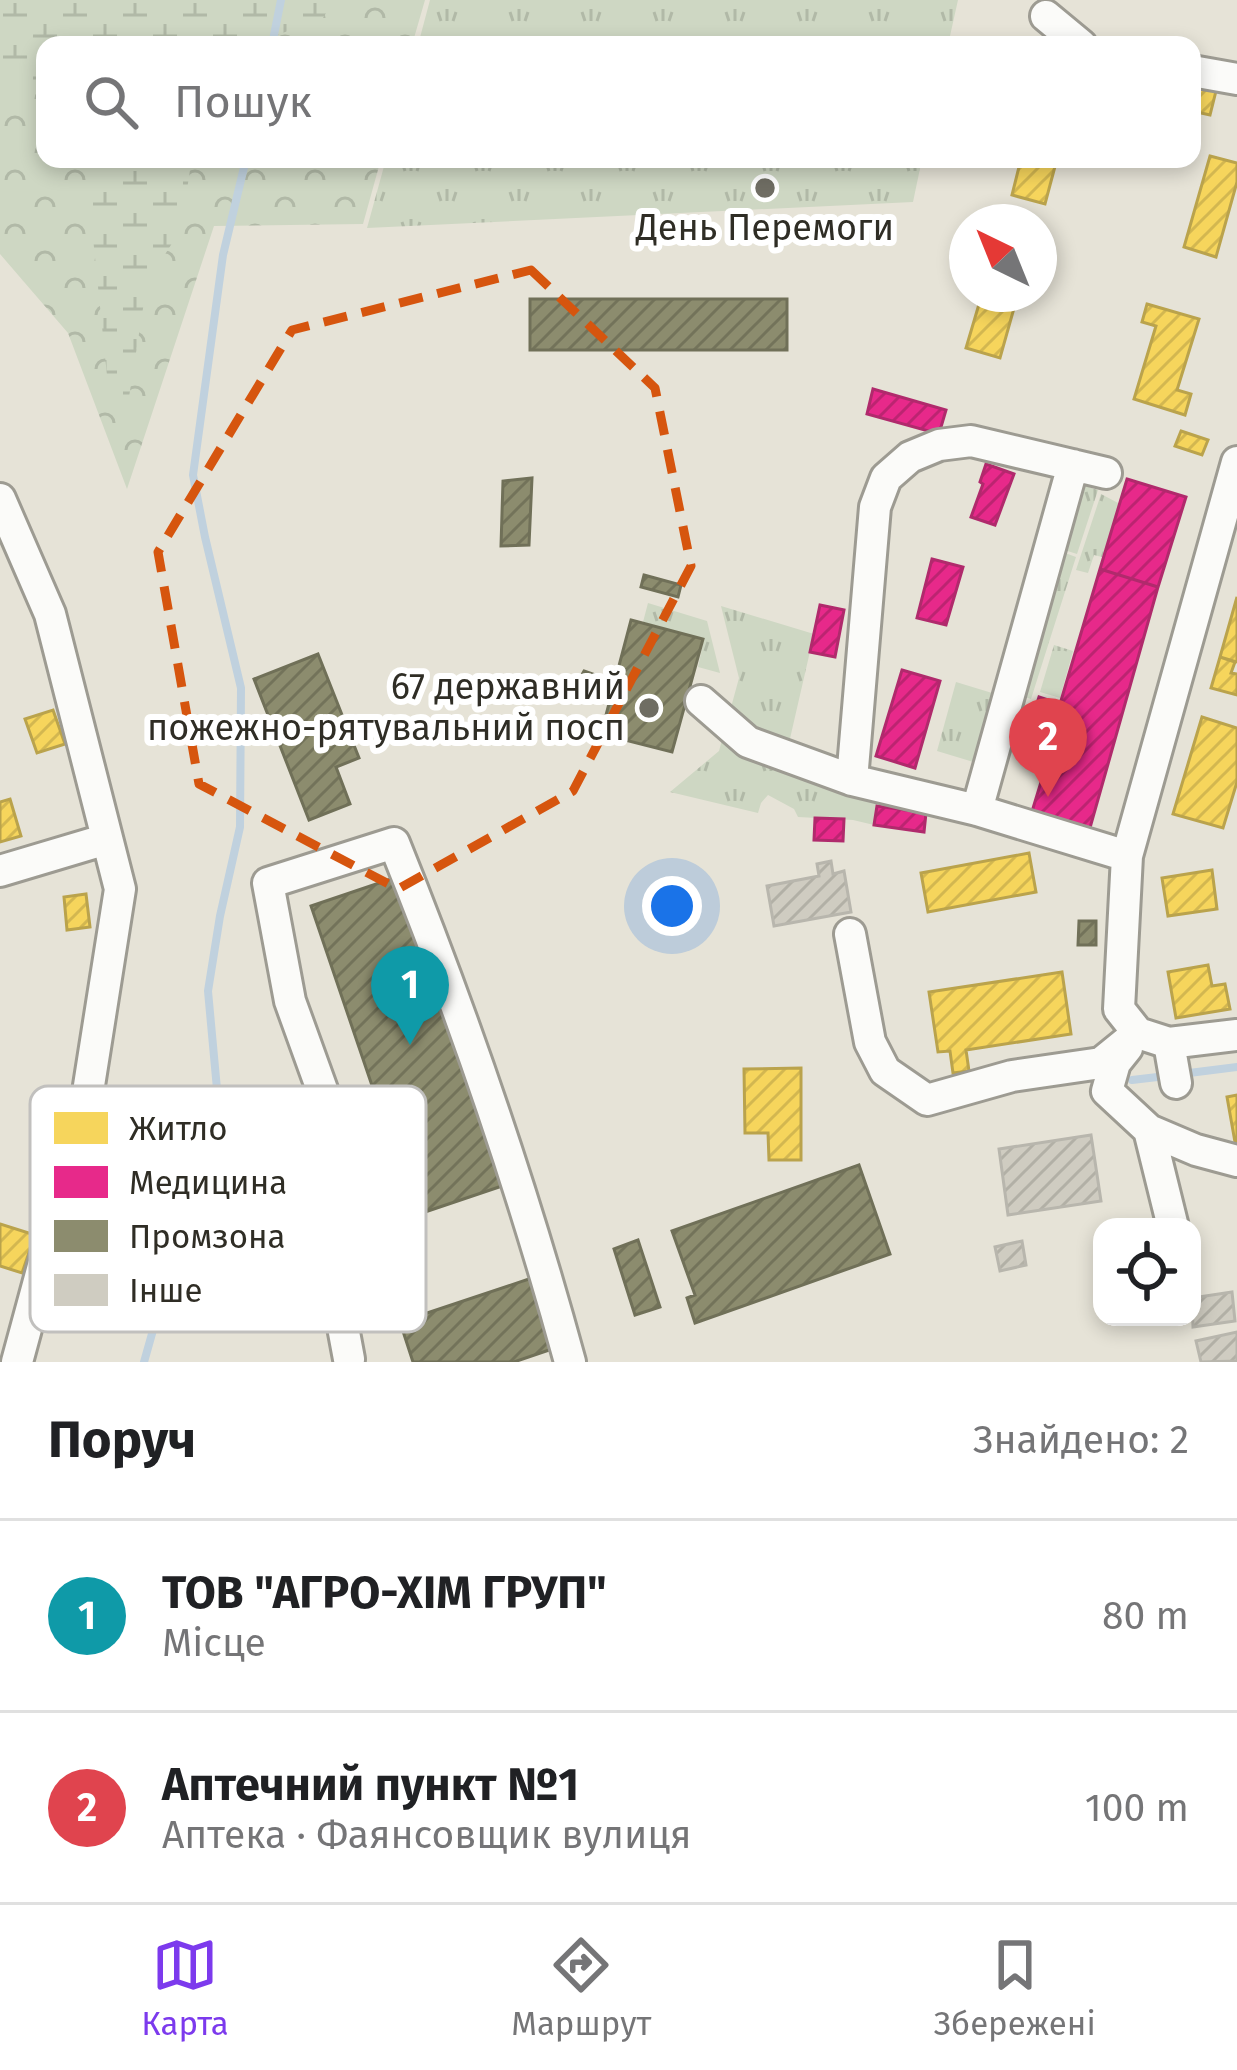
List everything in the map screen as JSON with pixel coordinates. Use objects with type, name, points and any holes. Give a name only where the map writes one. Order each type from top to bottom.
[{"type":"street","points":[[1046,16],[1070,36]]},
{"type":"street","points":[[1201,73],[1237,79]]},
{"type":"street","points":[[852,780],[875,507],[886,478],[910,457],[939,445],[970,441],[1106,473]]},
{"type":"street","points":[[1237,462],[1127,856],[1118,1010],[1138,1033],[1169,1043],[1237,1035]]},
{"type":"street","points":[[977,810],[1073,465]]},
{"type":"street","points":[[0,500],[50,614],[120,889],[89,1086]]},
{"type":"street","points":[[701,701],[748,742],[852,780],[939,786],[977,810],[1127,856]]},
{"type":"street","points":[[0,871],[107,838]]},
{"type":"street","points":[[321,1086],[290,1001],[268,883],[394,843],[452,987],[570,1362]]},
{"type":"street","points":[[850,934],[870,1042],[885,1072],[927,1100],[1012,1076],[1101,1063],[1138,1033]]},
{"type":"street","points":[[1138,1033],[1115,1063],[1106,1091],[1149,1130],[1237,1161]]},
{"type":"street","points":[[1169,1043],[1176,1083]]},
{"type":"street","points":[[1149,1130],[1171,1218]]},
{"type":"street","points":[[17,1362],[30,1314]]},
{"type":"highlighted area","points":[[531,270],[655,388],[691,566],[573,791],[398,889],[199,784],[158,552],[292,330]]},
{"type":"green space","points":[[0,0],[425,0],[415,36],[36,36],[36,168],[379,168],[363,224],[214,226],[127,489],[68,333],[0,254]]},
{"type":"green space","points":[[0,0],[334,0],[323,18],[274,36],[36,36],[36,91],[0,81]]},
{"type":"green space","points":[[430,0],[958,0],[950,36],[420,36]]},
{"type":"green space","points":[[86,168],[191,168],[181,229],[147,283],[129,397],[109,395]]},
{"type":"green space","points":[[384,168],[920,168],[913,202],[367,228]]},
{"type":"green space","points":[[1082,485],[1098,490],[1077,554],[1058,548]]},
{"type":"green space","points":[[1101,494],[1120,504],[1102,557],[1094,555],[1088,573],[1076,570]]},
{"type":"green space","points":[[1057,550],[1076,557],[1031,699],[1015,694]]},
{"type":"green space","points":[[648,603],[707,621],[720,673],[698,667],[704,639],[643,622]]},
{"type":"green space","points":[[721,606],[814,634],[789,743],[752,734],[730,711],[739,678]]},
{"type":"green space","points":[[1054,645],[1073,651],[1060,698],[1040,692]]},
{"type":"green space","points":[[956,682],[1002,696],[980,764],[937,751]]},
{"type":"green space","points":[[722,740],[877,800],[874,825],[798,817],[794,809],[768,795],[758,813],[670,792],[719,751]]},
{"type":"building: Житло","points":[[1201,88],[1216,91],[1210,115],[1201,113]]},
{"type":"building: Житло","points":[[1210,156],[1237,163],[1237,182],[1216,257],[1184,247]]},
{"type":"building: Житло","points":[[1019,168],[1055,168],[1045,204],[1012,195]]},
{"type":"building: Житло","points":[[1147,304],[1199,319],[1177,390],[1191,394],[1185,415],[1134,399],[1156,326],[1142,322]]},
{"type":"building: Житло","points":[[977,312],[1013,312],[1000,358],[966,348]]},
{"type":"building: Житло","points":[[1181,431],[1208,440],[1202,455],[1175,446]]},
{"type":"building: Житло","points":[[1237,597],[1237,662],[1220,657]]},
{"type":"building: Житло","points":[[1220,657],[1235,662],[1231,673],[1237,674],[1237,695],[1211,688]]},
{"type":"building: Житло","points":[[53,710],[65,744],[37,753],[25,719]]},
{"type":"building: Житло","points":[[1202,717],[1237,728],[1237,782],[1223,828],[1173,814]]},
{"type":"building: Житло","points":[[10,799],[21,836],[0,842],[0,802]]},
{"type":"building: Житло","points":[[1029,853],[1036,892],[928,912],[921,873]]},
{"type":"building: Житло","points":[[1212,870],[1217,909],[1168,916],[1162,878]]},
{"type":"building: Житло","points":[[86,894],[90,927],[67,930],[64,897]]},
{"type":"building: Житло","points":[[1208,965],[1212,986],[1225,984],[1230,1009],[1176,1018],[1168,972]]},
{"type":"building: Житло","points":[[1062,972],[1071,1034],[966,1050],[969,1071],[953,1073],[950,1051],[938,1052],[929,992]]},
{"type":"building: Житло","points":[[801,1068],[801,1160],[769,1160],[768,1133],[745,1133],[744,1069]]},
{"type":"building: Житло","points":[[1237,1095],[1237,1142],[1235,1142],[1227,1097]]},
{"type":"building: Житло","points":[[0,1224],[30,1233],[22,1273],[0,1266]]},
{"type":"building: Медицина","points":[[873,389],[946,410],[939,434],[867,414]]},
{"type":"building: Медицина","points":[[986,464],[1014,474],[995,525],[971,517]]},
{"type":"building: Медицина","points":[[1127,479],[1186,497],[1158,587],[1100,569]]},
{"type":"building: Медицина","points":[[932,559],[963,567],[946,625],[917,618]]},
{"type":"building: Медицина","points":[[1100,569],[1158,587],[1088,835],[1030,818],[1056,733],[1030,725],[1039,697],[1060,704]]},
{"type":"building: Медицина","points":[[820,605],[844,610],[835,657],[810,652]]},
{"type":"building: Медицина","points":[[902,670],[940,681],[915,768],[876,756]]},
{"type":"building: Медицина","points":[[877,806],[926,813],[924,832],[874,825]]},
{"type":"building: Медицина","points":[[815,818],[844,819],[843,841],[814,840]]},
{"type":"building: Промзона","points":[[530,299],[787,299],[787,350],[530,350]]},
{"type":"building: Промзона","points":[[532,478],[529,545],[501,546],[503,481]]},
{"type":"building: Промзона","points":[[644,575],[681,585],[678,597],[641,587]]},
{"type":"building: Промзона","points":[[631,620],[703,639],[672,752],[601,734]]},
{"type":"building: Промзона","points":[[318,654],[359,758],[336,767],[350,804],[309,820],[254,679]]},
{"type":"building: Промзона","points":[[584,671],[604,678],[600,695],[575,687]]},
{"type":"building: Промзона","points":[[403,875],[508,1184],[426,1212],[426,1086],[372,1086],[311,906]]},
{"type":"building: Промзона","points":[[1079,921],[1096,921],[1096,945],[1078,945]]},
{"type":"building: Промзона","points":[[859,1165],[890,1254],[695,1323],[687,1298],[695,1295],[672,1231]]},
{"type":"building: Промзона","points":[[638,1240],[660,1307],[635,1315],[614,1249]]},
{"type":"building: Промзона","points":[[535,1277],[558,1347],[514,1362],[413,1362],[403,1332],[426,1332],[426,1313]]},
{"type":"building: Інше","points":[[831,861],[833,874],[844,871],[851,912],[774,926],[767,886],[819,876],[817,864]]},
{"type":"building: Інше","points":[[1091,1135],[1101,1201],[1008,1215],[999,1149]]},
{"type":"building: Інше","points":[[1022,1241],[1026,1265],[1000,1271],[995,1247]]},
{"type":"building: Інше","points":[[1232,1292],[1235,1321],[1201,1326],[1201,1297]]},
{"type":"building: Інше","points":[[1237,1332],[1237,1361],[1201,1362],[1196,1341]]},
{"type":"waterway","points":[[274,36],[281,0]]},
{"type":"waterway","points":[[217,1086],[208,991],[240,827],[241,688],[193,475],[223,255],[244,168]]},
{"type":"waterway","points":[[1181,1074],[1237,1067]]},
{"type":"waterway","points":[[1132,1080],[1166,1076]]},
{"type":"waterway","points":[[144,1362],[152,1332]]},
{"type":"place","name":"День Перемоги","points":[[765,188]]},
{"type":"place","name":"67 державний пожежно-рятувальний посп","points":[[649,708]]},
{"type":"place","name":"Аптечний пункт №1","points":[[1048,797]]},
{"type":"place","name":"ТОВ \"АГРО-ХІМ ГРУП\"","points":[[410,1045]]}]
